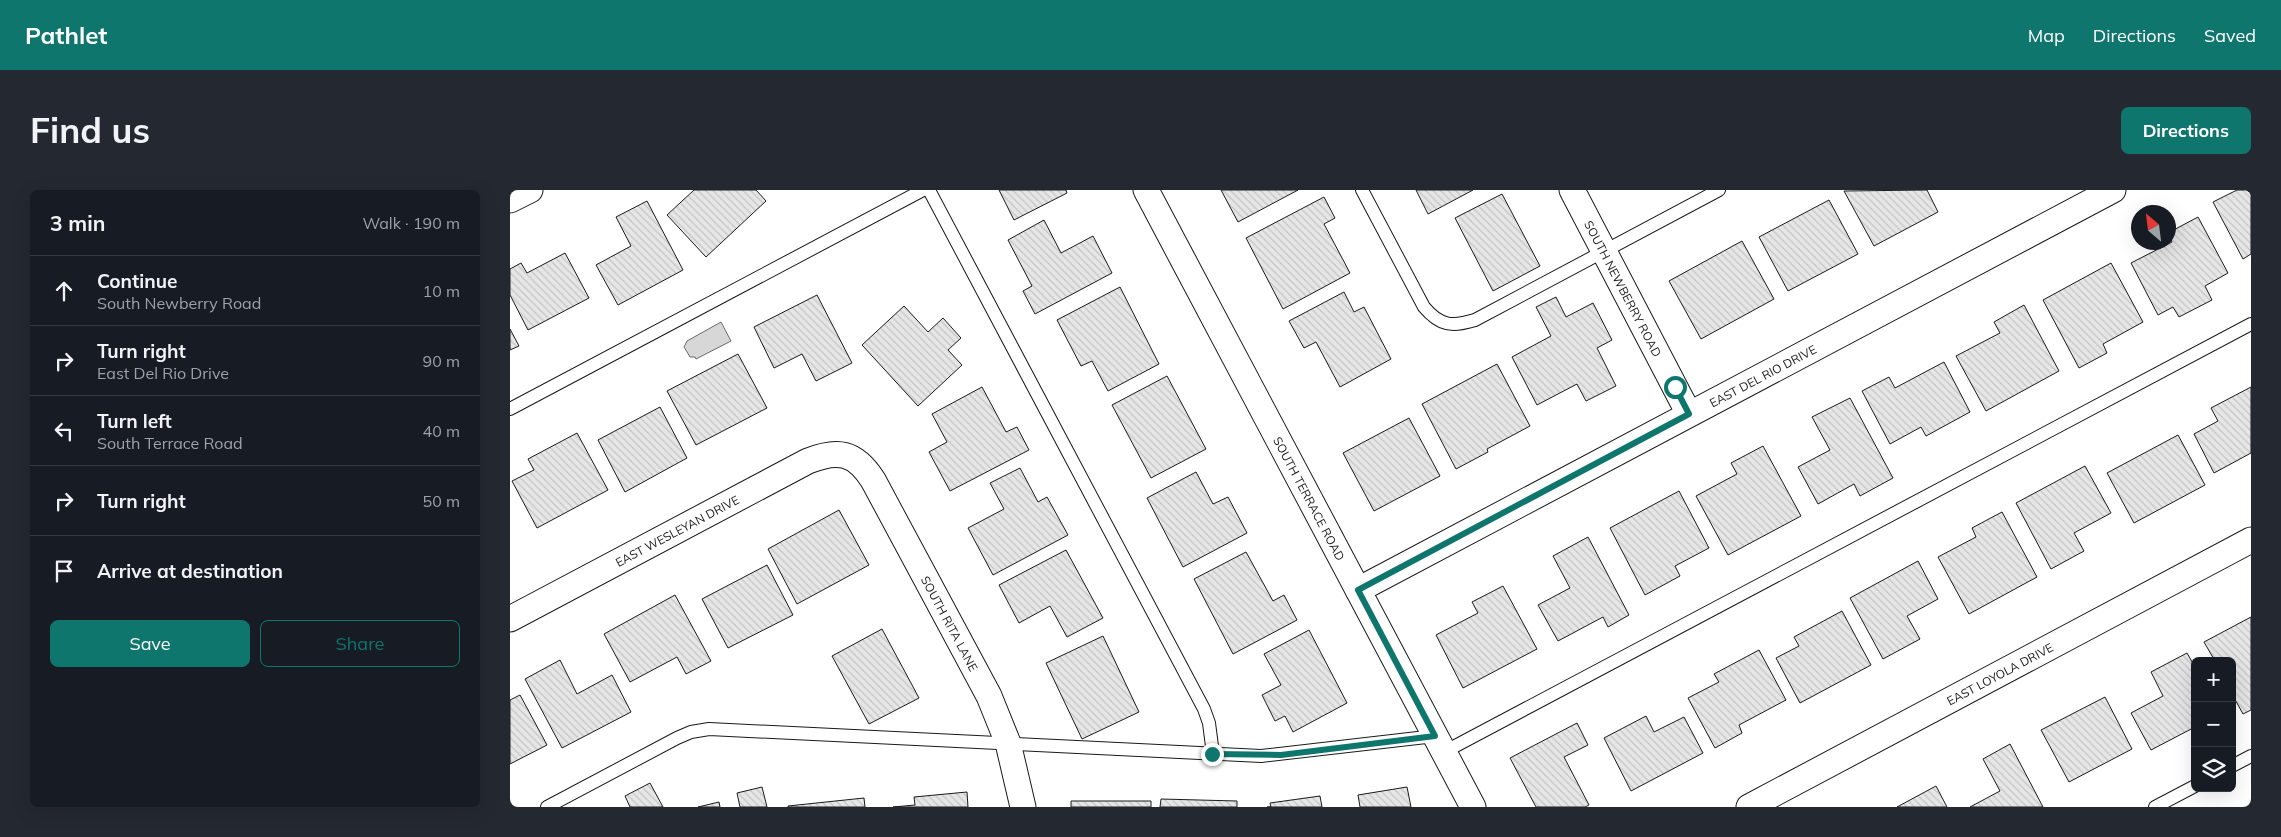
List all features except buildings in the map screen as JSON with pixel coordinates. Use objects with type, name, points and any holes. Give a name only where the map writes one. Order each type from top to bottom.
[{"type":"street","points":[[510,200],[530,190]]},
{"type":"street","name":"SOUTH TERRACE ROAD","points":[[1146,190],[1473,807]]},
{"type":"street","name":"SOUTH NEWBERRY ROAD","points":[[1572,190],[1689,414]]},
{"type":"street","name":"EAST DEL RIO DRIVE","points":[[1358,590],[2113,190]]},
{"type":"street","name":"EAST WESLEYAN DRIVE","points":[[510,619],[808,461],[834,454],[848,455]]},
{"type":"street","name":"SOUTH RITA LANE","points":[[848,455],[866,469],[873,480],[989,696],[1008,743],[1023,807]]},
{"type":"street","name":"EAST LOYOLA DRIVE","points":[[1749,807],[2251,540]]},
{"type":"lane","points":[[510,409],[923,190]]},
{"type":"lane","points":[[929,190],[1204,709],[1209,723],[1212,754]]},
{"type":"lane","points":[[1362,190],[1424,307],[1432,317],[1445,324],[1459,325],[1475,320],[1719,190]]},
{"type":"lane","points":[[547,807],[678,738],[691,732],[709,730],[1212,754],[1281,755],[1439,744],[2251,324]]},
{"type":"lane","points":[[2236,764],[2251,756]]},
{"type":"lane","points":[[2155,807],[2191,788]]},
{"type":"shaded area","points":[[721,322],[731,341],[696,359],[695,357],[690,357],[684,347],[687,341]]},
{"type":"route","points":[[1212,754],[1240,756],[1281,755],[1435,736],[1358,590],[1689,414],[1675,387]]}]
